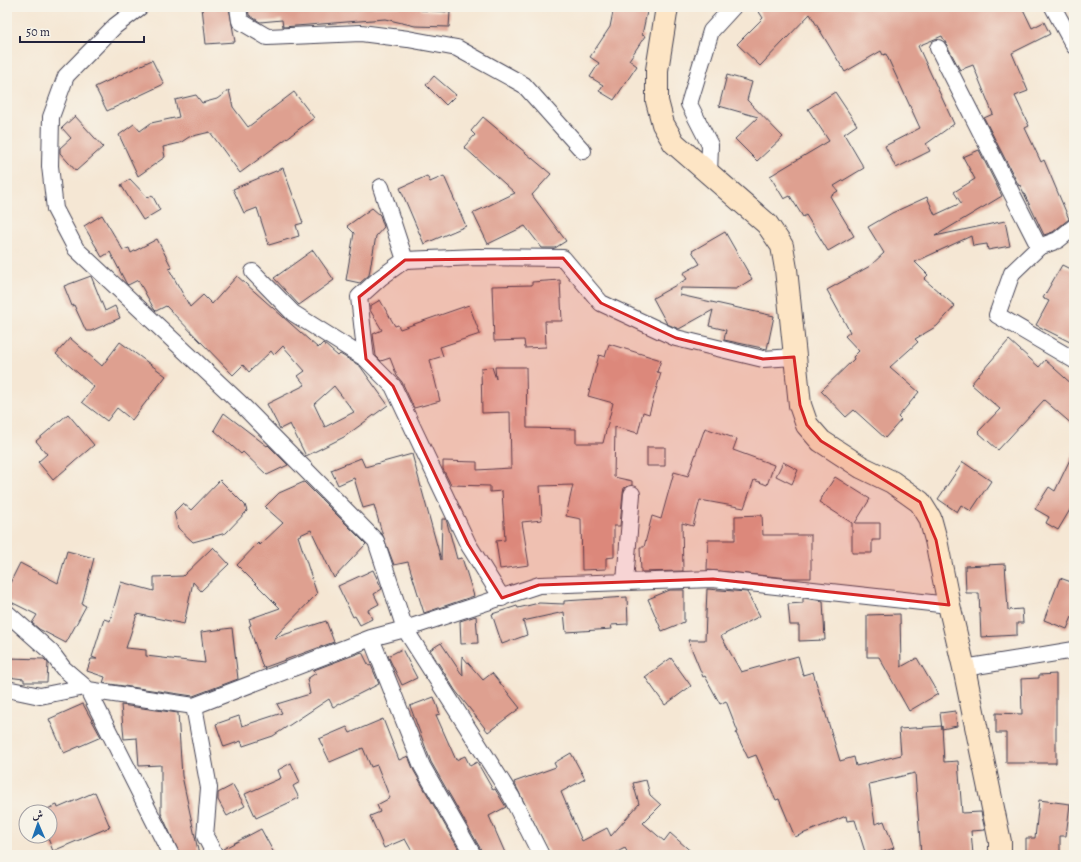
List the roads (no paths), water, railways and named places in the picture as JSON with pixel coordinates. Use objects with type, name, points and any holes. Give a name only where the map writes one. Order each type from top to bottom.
[{"type":"main road","points":[[667,7],[657,70],[657,101],[663,124],[674,143],[767,224],[782,246],[786,269],[800,405],[807,425],[821,441],[861,467],[892,482],[920,502],[930,518],[964,668],[1000,842],[1000,855]]},
{"type":"street","points":[[140,7],[115,26],[66,76],[51,117],[50,166],[55,209],[76,249],[246,408],[376,541],[405,629],[510,796],[541,855]]},
{"type":"street","points":[[238,7],[240,21],[267,37],[361,33],[408,39],[457,48],[524,85],[583,151]]},
{"type":"street","points":[[709,175],[710,145],[689,104],[711,31],[734,7]]},
{"type":"street","points":[[1053,7],[1074,46]]},
{"type":"street","points":[[938,48],[1039,247]]},
{"type":"street","points":[[381,187],[405,260]]},
{"type":"street","points":[[1074,227],[1058,240],[1039,247],[1012,273],[997,315],[1074,360]]},
{"type":"street","points":[[366,359],[359,297],[380,278],[405,260],[477,257],[564,258],[601,304],[676,338],[763,359],[794,357]]},
{"type":"street","points":[[253,272],[292,313],[366,359],[393,386],[468,544],[502,598]]},
{"type":"street","points":[[625,582],[632,494]]},
{"type":"street","points":[[7,689],[40,696],[87,689],[194,706],[371,638],[405,629],[540,585],[713,579],[949,605]]},
{"type":"street","points":[[7,613],[51,652],[63,668],[87,689],[171,855]]},
{"type":"street","points":[[371,638],[422,766],[473,855]]},
{"type":"street","points":[[964,668],[1074,650]]},
{"type":"street","points":[[194,706],[209,788],[205,836],[215,855]]}]
